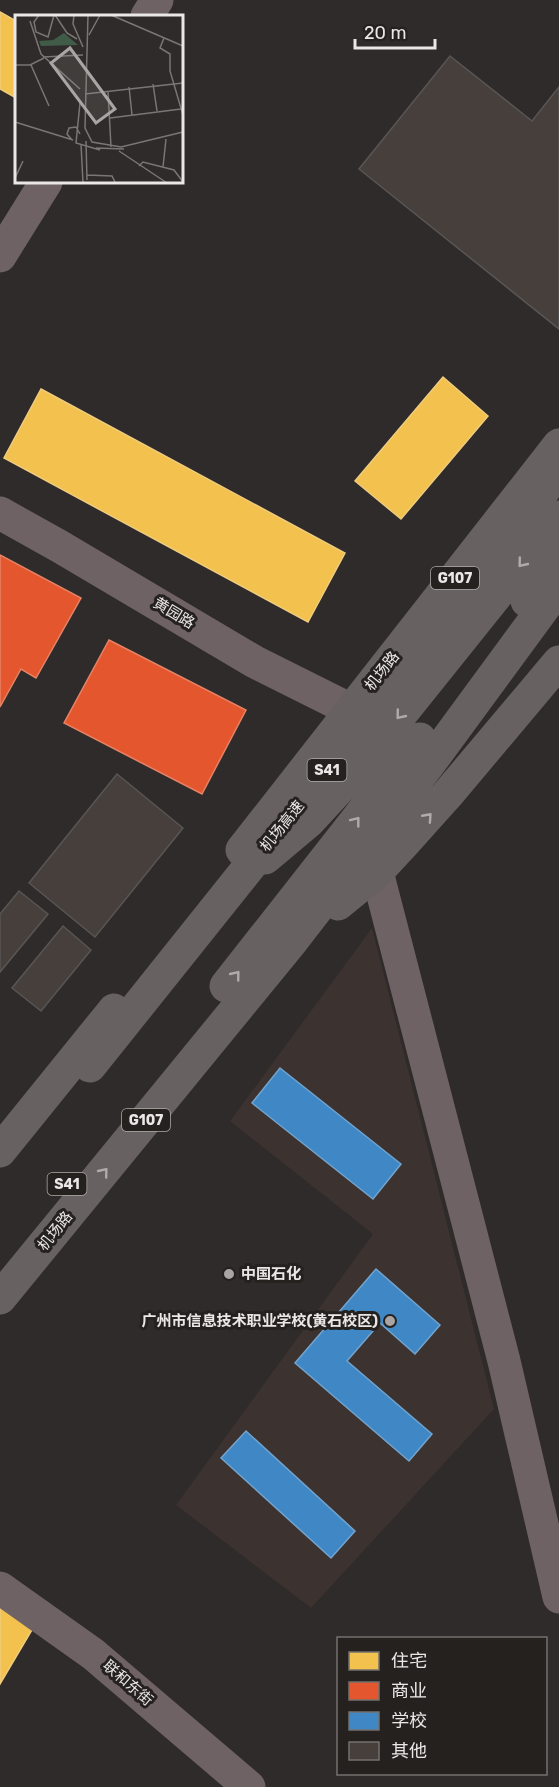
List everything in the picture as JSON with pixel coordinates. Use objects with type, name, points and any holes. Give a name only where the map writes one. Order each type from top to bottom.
[{"type":"highway","name":"机场路","points":[[0,1150],[206,897],[559,445]]},
{"type":"highway","name":"机场高速","points":[[0,1177],[432,638],[559,470]]},
{"type":"highway","name":"机场路","points":[[206,897],[287,842],[331,799],[559,517]]},
{"type":"highway","name":"S41","points":[[0,1265],[134,1103],[559,560]]},
{"type":"highway","name":"机场路","points":[[0,1298],[292,941],[429,764],[559,587]]},
{"type":"highway","name":"机场路","points":[[292,941],[377,872],[447,795],[559,662]]},
{"type":"street","points":[[148,15],[157,0]]},
{"type":"street","points":[[0,256],[45,183]]},
{"type":"street","name":"黄园路","points":[[0,513],[69,551],[255,662],[351,710]]},
{"type":"street","points":[[377,872],[504,1361],[559,1597]]},
{"type":"street","name":"联和东街","points":[[0,1588],[93,1654],[249,1787]]},
{"type":"shaded area","name":"广州市信息技术职业学校(黄石校区)","points":[[372,928],[494,1409],[311,1608],[176,1505],[373,1234],[230,1121]]},
{"type":"building: 住宅","points":[[0,12],[15,20],[15,97],[0,89]]},
{"type":"building: 住宅","points":[[443,377],[488,416],[401,519],[355,481]]},
{"type":"building: 住宅","points":[[41,389],[345,553],[308,622],[4,458]]},
{"type":"building: 住宅","points":[[0,1602],[36,1623],[0,1684]]},
{"type":"building: 商业","points":[[0,555],[81,598],[36,678],[21,669],[0,707]]},
{"type":"building: 商业","points":[[109,640],[246,710],[202,794],[64,723]]},
{"type":"building: 学校","points":[[280,1068],[401,1164],[373,1199],[252,1103]]},
{"type":"building: 学校","points":[[376,1269],[440,1325],[415,1354],[380,1323],[347,1361],[432,1434],[409,1461],[295,1363]]},
{"type":"building: 学校","points":[[246,1431],[355,1531],[331,1558],[221,1458]]},
{"type":"building: 其他","points":[[450,56],[532,121],[559,87],[559,329],[359,169]]},
{"type":"building: 其他","points":[[117,774],[183,828],[95,937],[29,883]]},
{"type":"building: 其他","points":[[19,891],[48,914],[0,972],[0,914]]},
{"type":"building: 其他","points":[[63,926],[91,950],[41,1011],[12,988]]},
{"type":"place","name":"中国石化","points":[[229,1274]]},
{"type":"place","name":"广州市信息技术职业学校(黄石校区)","points":[[390,1321]]}]
